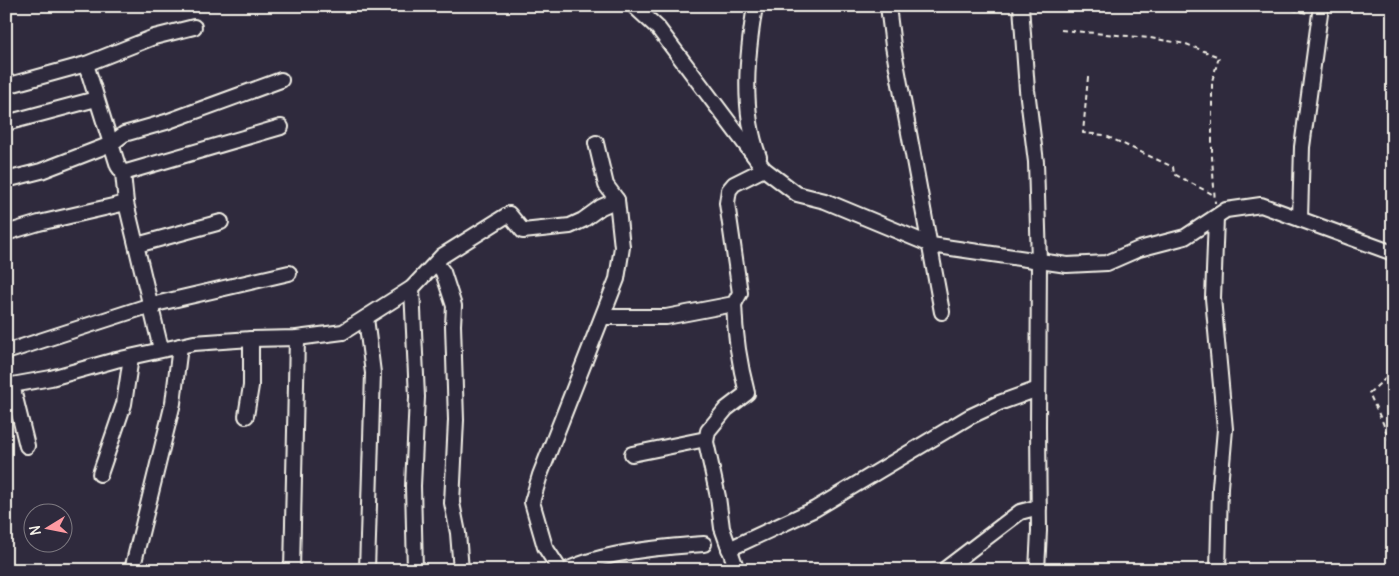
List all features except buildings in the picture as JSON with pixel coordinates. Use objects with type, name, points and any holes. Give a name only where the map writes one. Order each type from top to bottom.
[{"type":"street","points":[[634,6],[658,28],[764,169],[797,194],[825,201],[931,245],[1067,265],[1107,264],[1139,249],[1185,237],[1226,210],[1261,205],[1393,253]]},
{"type":"street","points":[[755,6],[749,44],[748,102],[755,146],[764,169]]},
{"type":"street","points":[[888,6],[893,46],[942,312]]},
{"type":"street","points":[[1021,6],[1027,90],[1036,162],[1039,261],[1039,507],[1037,570]]},
{"type":"street","points":[[1300,219],[1302,147],[1316,54],[1320,11]]},
{"type":"street","points":[[6,86],[86,64],[154,37],[194,27]]},
{"type":"street","points":[[86,64],[118,166],[123,173],[126,203],[161,349]]},
{"type":"street","points":[[6,180],[41,171],[111,144],[124,134],[166,122],[281,80]]},
{"type":"street","points":[[6,123],[96,99]]},
{"type":"street","points":[[123,173],[281,127]]},
{"type":"street","points":[[560,570],[544,547],[532,502],[540,475],[617,279],[622,248],[617,200],[606,185],[596,143]]},
{"type":"street","points":[[736,570],[722,528],[718,497],[706,439],[708,431],[726,409],[747,393],[739,362],[735,335],[734,304],[740,294],[727,203],[729,190],[734,184],[764,169]]},
{"type":"street","points":[[27,446],[10,394],[12,385],[52,378],[161,349],[194,343],[297,338],[343,332],[412,288],[442,256],[508,214],[523,231],[570,226],[583,220],[601,207],[617,200]]},
{"type":"street","points":[[6,233],[38,223],[126,203]]},
{"type":"street","points":[[1216,218],[1212,298],[1225,429],[1220,487],[1218,570]]},
{"type":"street","points":[[137,245],[221,222]]},
{"type":"street","points":[[436,263],[443,272],[454,306],[456,420],[452,503],[458,532],[461,570]]},
{"type":"street","points":[[6,352],[151,305],[289,273]]},
{"type":"street","points":[[412,288],[418,397],[413,486],[415,570]]},
{"type":"street","points":[[603,316],[666,317],[734,304]]},
{"type":"street","points":[[366,318],[373,373],[367,570]]},
{"type":"street","points":[[292,570],[297,338]]},
{"type":"street","points":[[246,416],[251,386],[251,339]]},
{"type":"street","points":[[132,570],[173,404],[180,346]]},
{"type":"street","points":[[100,474],[124,404],[131,357]]},
{"type":"street","points":[[729,549],[815,509],[969,417],[998,403],[1038,389]]},
{"type":"street","points":[[632,454],[706,439]]},
{"type":"street","points":[[944,570],[1020,512],[1039,507]]},
{"type":"street","points":[[567,570],[578,564],[610,556],[675,546],[704,544]]},
{"type":"path","points":[[1275,6],[1320,11]]},
{"type":"path","points":[[1061,30],[1150,38],[1186,44],[1219,57],[1212,81],[1212,157],[1216,218]]},
{"type":"path","points":[[1088,77],[1083,133],[1104,135],[1134,148],[1173,167],[1174,174],[1214,195]]},
{"type":"path","points":[[1393,372],[1369,393],[1393,449]]},
{"type":"path","points":[[1393,483],[1390,484],[1393,490]]}]
